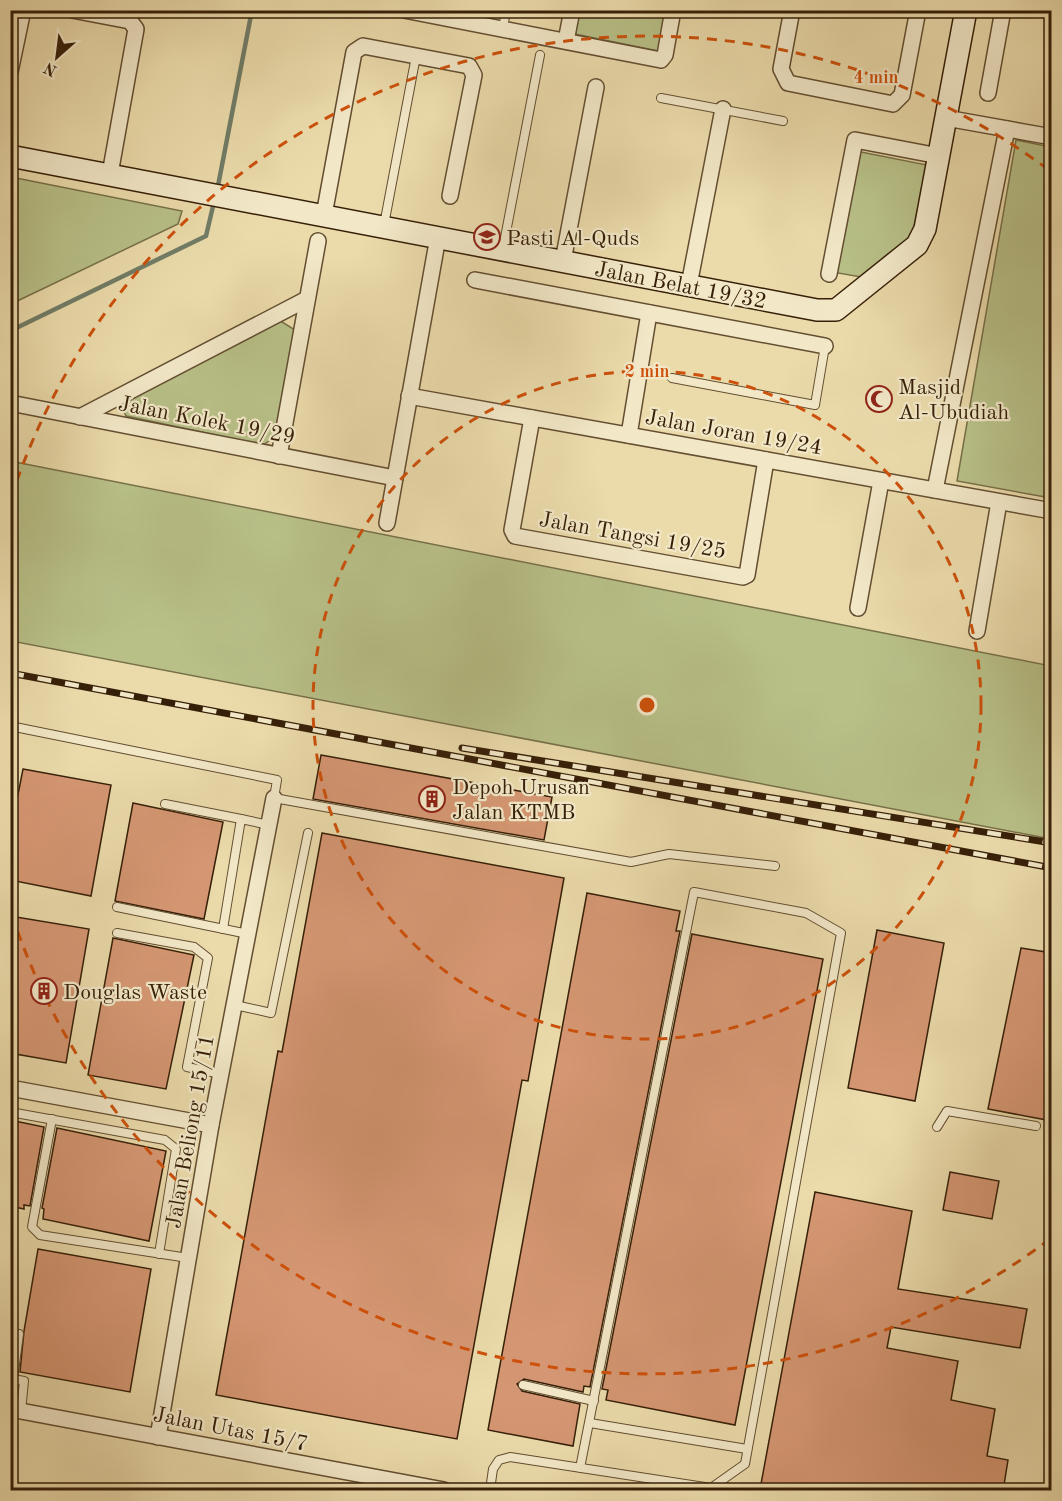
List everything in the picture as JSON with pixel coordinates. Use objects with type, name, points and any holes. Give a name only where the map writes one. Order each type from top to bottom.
[{"type":"street","points":[[10,72],[23,10]]},
{"type":"street","points":[[72,10],[130,21],[136,29],[110,174]]},
{"type":"street","points":[[404,10],[444,14],[503,29],[661,60],[665,55],[674,10]]},
{"type":"street","points":[[566,41],[572,10]]},
{"type":"street","points":[[792,10],[781,69],[788,83],[893,104],[902,94],[918,10]]},
{"type":"street","name":"Jalan Belat 19/32","points":[[10,156],[817,310],[836,310],[917,245],[926,229],[966,10]]},
{"type":"street","points":[[988,93],[1003,10]]},
{"type":"street","points":[[324,215],[354,52],[363,46],[469,66],[474,75],[450,196]]},
{"type":"street","points":[[563,261],[596,87]]},
{"type":"street","points":[[689,285],[723,109]]},
{"type":"street","points":[[946,118],[1052,137]]},
{"type":"street","points":[[935,490],[1007,129]]},
{"type":"street","points":[[829,274],[855,140],[939,156]]},
{"type":"street","points":[[387,523],[438,237]]},
{"type":"street","points":[[279,456],[318,241]]},
{"type":"street","points":[[475,280],[825,346]]},
{"type":"street","points":[[80,417],[307,299]]},
{"type":"street","points":[[629,435],[649,313]]},
{"type":"street","name":"Jalan Joran 19/24","points":[[409,396],[1052,511]]},
{"type":"street","name":"Jalan Kolek 19/29","points":[[10,403],[395,478]]},
{"type":"street","name":"Jalan Tangsi 19/25","points":[[532,418],[512,530],[514,536],[743,577],[747,574],[766,460]]},
{"type":"street","points":[[858,608],[881,481]]},
{"type":"street","points":[[977,631],[999,502]]},
{"type":"street","name":"Jalan Beliong 15/11","points":[[158,1437],[211,1125],[274,798]]},
{"type":"street","points":[[10,1088],[211,1125]]},
{"type":"street","name":"Jalan Utas 15/7","points":[[16,1410],[444,1491]]},
{"type":"lane","points":[[503,29],[506,10]]},
{"type":"lane","points":[[503,250],[540,55]]},
{"type":"lane","points":[[384,227],[416,56]]},
{"type":"lane","points":[[660,98],[783,121]]},
{"type":"lane","points":[[672,378],[815,405],[825,346]]},
{"type":"lane","points":[[10,726],[277,780],[274,798],[631,862],[669,854],[775,866]]},
{"type":"lane","points":[[165,804],[269,825]]},
{"type":"lane","points":[[223,929],[241,819]]},
{"type":"lane","points":[[235,1005],[271,1013],[308,833]]},
{"type":"lane","points":[[490,1491],[493,1470],[499,1460],[510,1457],[580,1468],[711,1488],[745,1464],[841,933],[806,913],[694,892],[580,1468]]},
{"type":"lane","points":[[117,907],[248,934]]},
{"type":"lane","points":[[117,933],[195,947],[208,958],[187,1067],[222,1074]]},
{"type":"lane","points":[[937,1127],[947,1111],[1036,1126]]},
{"type":"lane","points":[[10,1112],[165,1140],[176,1149],[159,1254]]},
{"type":"lane","points":[[52,1119],[32,1227],[35,1232],[40,1235],[189,1258]]},
{"type":"lane","points":[[16,1410],[24,1381],[12,1378],[19,1334]]},
{"type":"lane","points":[[523,1385],[594,1401]]},
{"type":"lane","points":[[590,1423],[747,1449]]},
{"type":"green space","points":[[579,11],[666,11],[658,51],[575,34]]},
{"type":"green space","points":[[1016,140],[1051,147],[1051,498],[957,481]]},
{"type":"green space","points":[[856,151],[927,165],[911,241],[867,278],[832,272]]},
{"type":"green space","points":[[11,177],[182,211],[178,224],[11,304]]},
{"type":"green space","points":[[279,320],[295,330],[275,437],[263,445],[126,416],[120,403]]},
{"type":"green space","points":[[10,461],[1051,666],[1051,839],[11,641]]},
{"type":"building","name":"Depoh Urusan Jalan KTMB","points":[[321,755],[552,797],[544,840],[313,799]]},
{"type":"building","points":[[23,769],[111,785],[91,896],[10,880],[10,835]]},
{"type":"building","points":[[133,803],[223,822],[204,919],[115,901]]},
{"type":"building","points":[[322,833],[564,878],[528,1081],[522,1080],[457,1439],[216,1395],[278,1051],[282,1052]]},
{"type":"building","points":[[587,893],[680,911],[676,931],[680,931],[590,1387],[584,1386],[583,1392],[524,1379],[517,1384],[522,1391],[580,1404],[573,1446],[488,1430]]},
{"type":"building","name":"Douglas Waste","points":[[10,916],[89,929],[66,1063],[10,1053]]},
{"type":"building","points":[[877,930],[944,943],[915,1101],[848,1088]]},
{"type":"building","points":[[692,934],[823,959],[735,1425],[606,1400],[608,1390],[602,1389]]},
{"type":"building","points":[[113,938],[194,955],[166,1089],[88,1075]]},
{"type":"building","points":[[1021,948],[1052,953],[1052,986],[1048,1005],[1052,1006],[1052,1121],[988,1109]]},
{"type":"building","points":[[10,1120],[44,1127],[30,1206],[24,1205],[24,1209],[10,1206]]},
{"type":"building","points":[[57,1128],[166,1151],[149,1241],[43,1219],[44,1209],[42,1208]]},
{"type":"building","points":[[950,1172],[999,1181],[992,1219],[943,1210]]},
{"type":"building","points":[[815,1192],[912,1211],[898,1289],[1027,1309],[1020,1348],[891,1327],[887,1348],[958,1361],[951,1400],[995,1409],[987,1456],[1008,1460],[1003,1491],[793,1491],[761,1484]]},
{"type":"building","points":[[38,1249],[151,1269],[130,1392],[20,1372],[24,1331]]},
{"type":"waterway","points":[[217,191],[252,10]]},
{"type":"waterway","points":[[10,331],[206,236],[214,202]]},
{"type":"railway","points":[[10,673],[1052,868]]},
{"type":"railway","points":[[462,748],[1052,843]]},
{"type":"place","name":"Pasti Al-Quds","points":[[487,237]]},
{"type":"place","name":"Masjid Al-Ubudiah","points":[[879,399]]},
{"type":"place","name":"Depoh Urusan Jalan KTMB","points":[[432,799]]},
{"type":"place","name":"Douglas Waste","points":[[44,991]]}]
